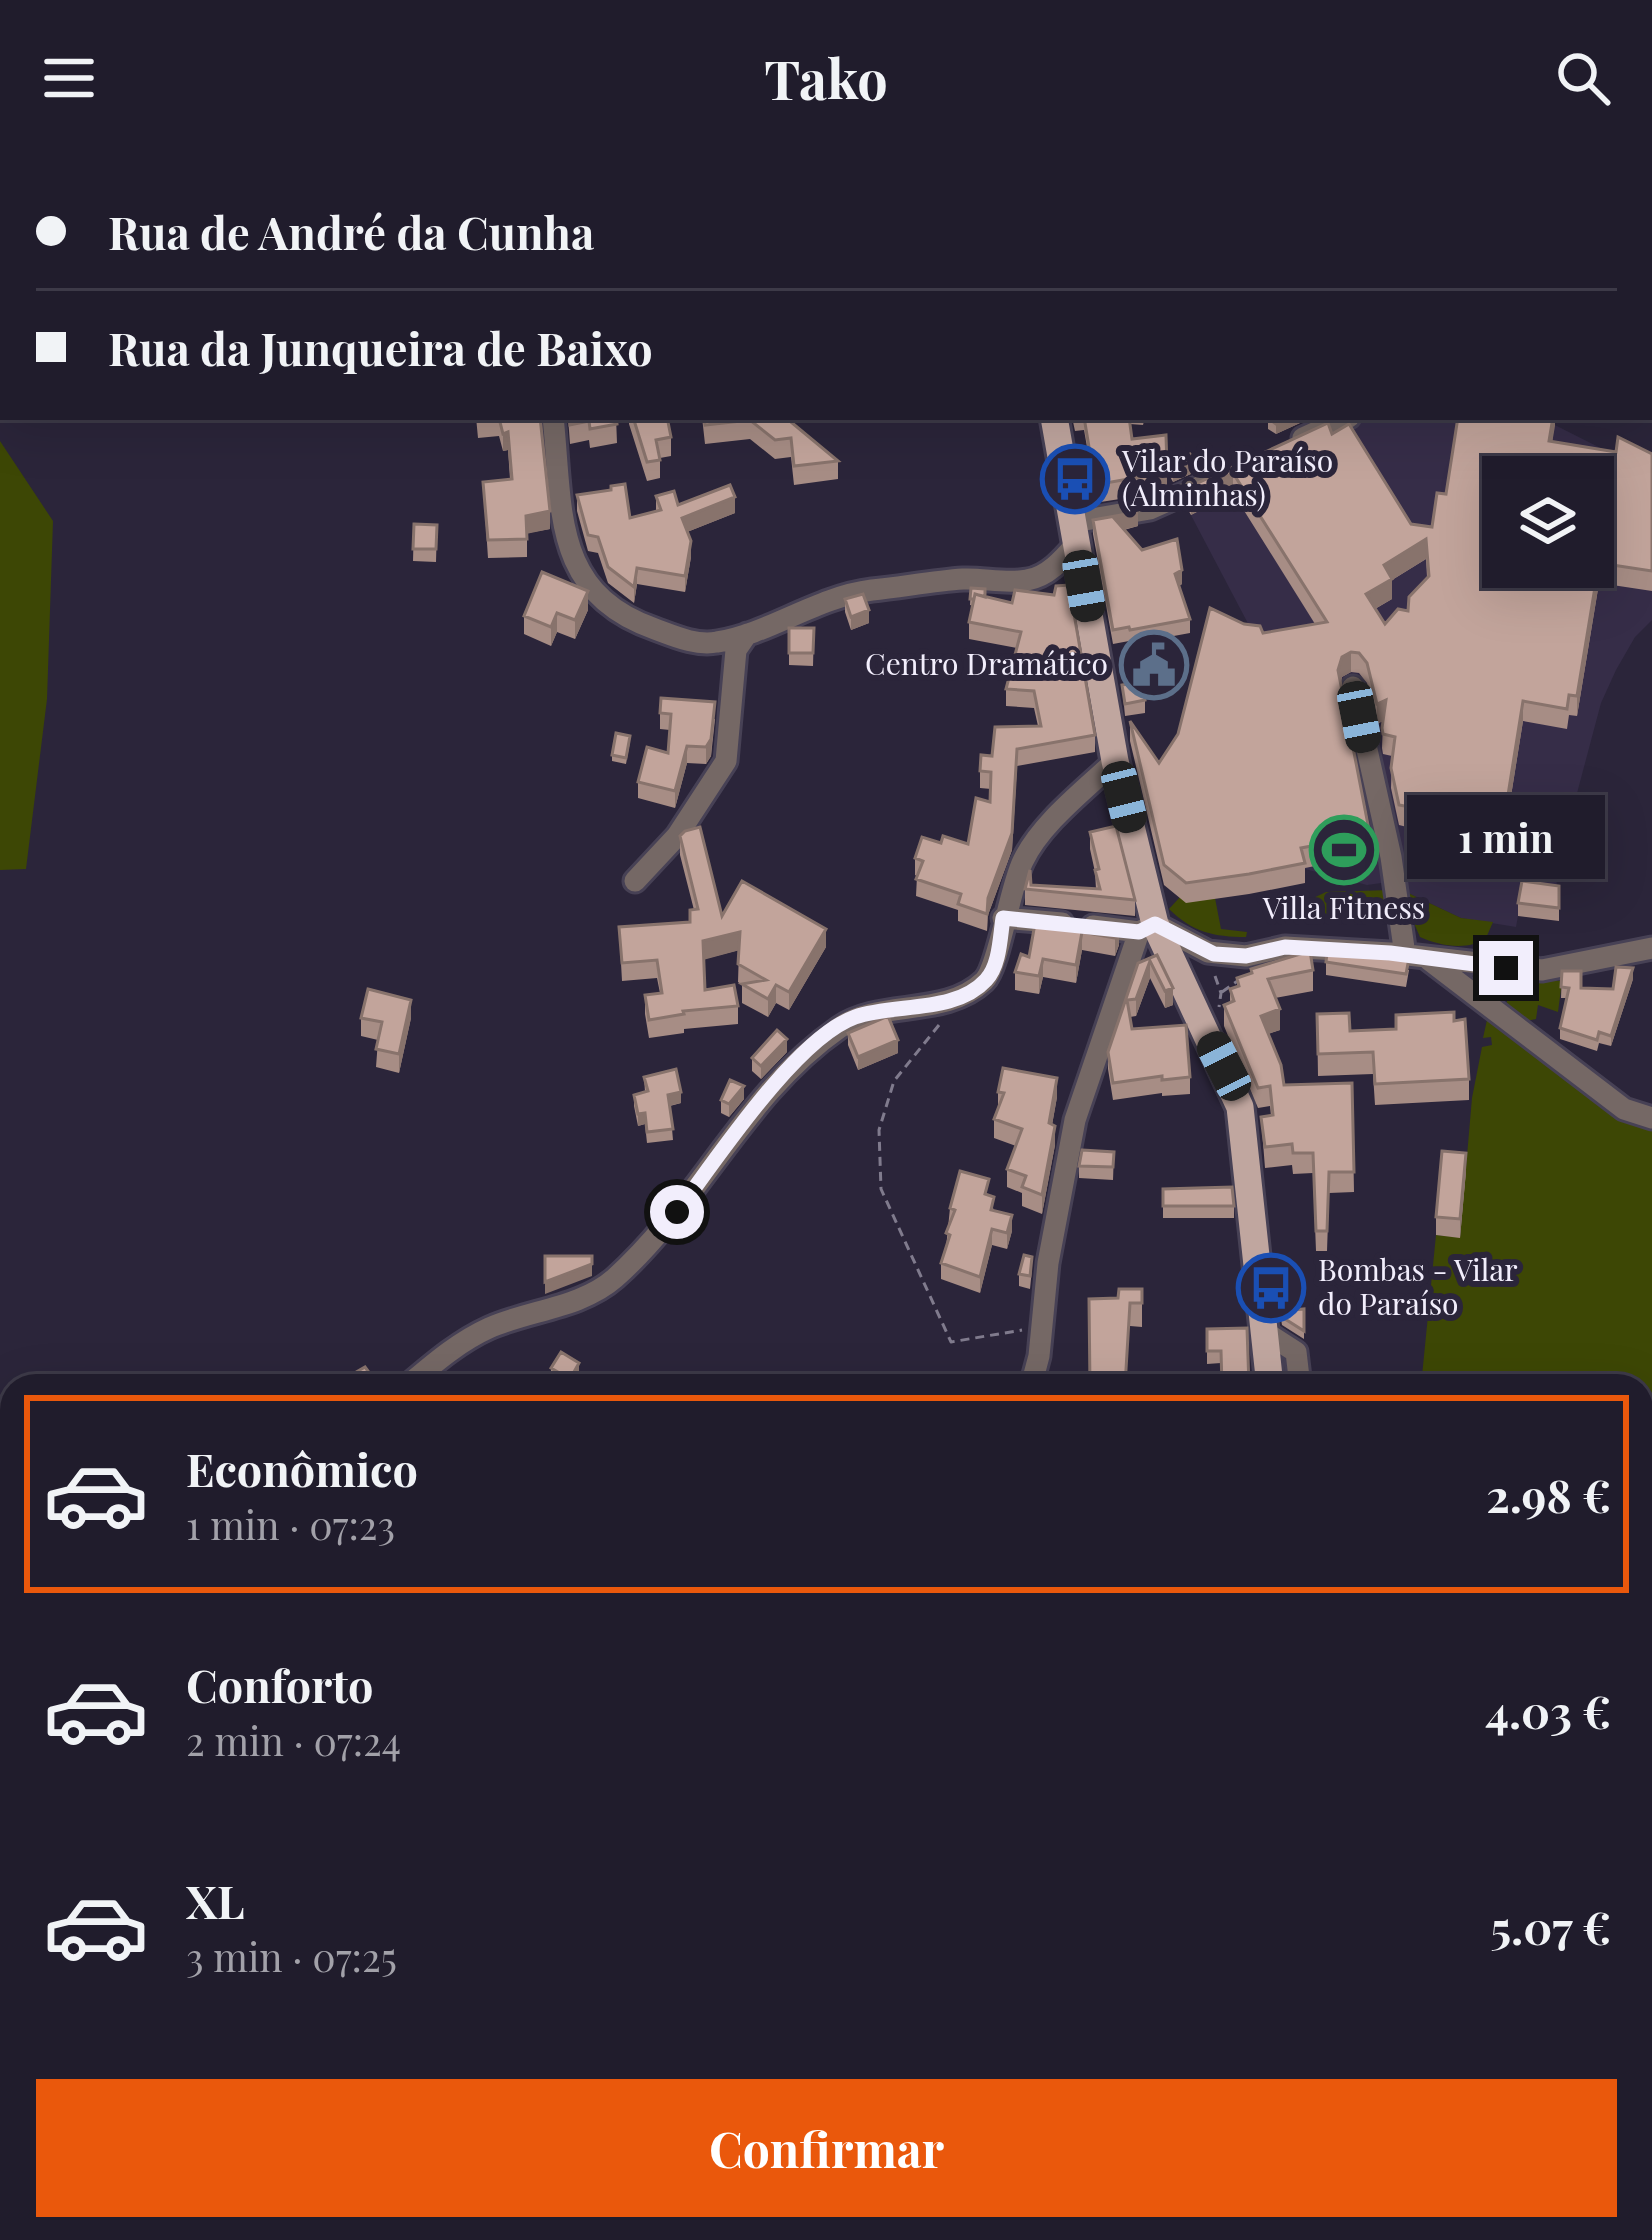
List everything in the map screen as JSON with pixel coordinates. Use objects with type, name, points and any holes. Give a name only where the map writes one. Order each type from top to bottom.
[{"type":"main road","points":[[1055,420],[1147,928],[1240,1107],[1269,1374]]},
{"type":"street","points":[[553,420],[567,547],[596,593],[620,615],[679,638],[714,643],[798,610],[861,592],[963,579],[1027,580],[1063,560],[1076,532],[1150,509],[1232,470]]},
{"type":"street","points":[[1282,447],[1342,420]]},
{"type":"street","points":[[635,881],[677,836],[726,761],[736,650],[746,634]]},
{"type":"street","points":[[1353,686],[1390,857],[1405,955]]},
{"type":"street","points":[[421,1374],[487,1329],[596,1293],[677,1212],[787,1068],[854,1017],[963,995],[988,979],[1025,855],[1115,761]]},
{"type":"street","points":[[1003,918],[1147,928],[1214,954],[1246,956],[1285,947],[1542,970],[1652,948]]},
{"type":"street","points":[[1033,1374],[1075,1120],[1147,928]]},
{"type":"street","points":[[1429,960],[1624,1109],[1652,1118]]},
{"type":"street","points":[[1487,1002],[1506,968]]},
{"type":"street","points":[[1265,1332],[1296,1352],[1299,1374]]},
{"type":"path","points":[[1221,993],[1247,974]]},
{"type":"path","points":[[963,995],[894,1081],[879,1130],[881,1189],[951,1342],[1042,1327]]},
{"type":"shaded area","points":[[1354,420],[1545,420],[1652,474],[1652,620],[1635,637],[1601,703],[1576,797],[1551,843],[1559,899],[1522,894],[1516,927],[1461,918],[1408,893],[1403,880],[1367,885],[1301,868],[1262,650],[1183,500],[1244,467]]},
{"type":"green space","points":[[0,441],[53,521],[47,699],[26,869],[0,870]]},
{"type":"green space","points":[[1390,890],[1383,921],[1312,918],[1309,900],[1326,892]]},
{"type":"green space","points":[[1408,893],[1461,918],[1493,922],[1486,938],[1454,946],[1420,937]]},
{"type":"green space","points":[[1180,897],[1215,898],[1221,929],[1247,932],[1246,937],[1214,934],[1186,923],[1169,909]]},
{"type":"green space","points":[[1515,978],[1562,981],[1558,1012],[1538,1005],[1536,1019],[1526,1021],[1507,1006],[1507,988]]},
{"type":"green space","points":[[1487,1020],[1538,1049],[1607,1108],[1652,1129],[1652,1374],[1422,1374],[1436,1235],[1460,1237],[1472,1098],[1482,1047],[1492,1045],[1491,1037],[1483,1038]]},
{"type":"building","points":[[500,420],[540,420],[550,511],[526,516],[527,539],[488,540],[483,482],[512,479],[508,432],[503,434]]},
{"type":"building","points":[[570,420],[616,420],[617,424],[590,429],[589,421],[570,425]]},
{"type":"building","points":[[634,420],[668,420],[671,437],[656,440],[660,460],[647,462]]},
{"type":"building","points":[[704,420],[750,420],[705,425]]},
{"type":"building","points":[[750,420],[789,420],[838,461],[794,466],[791,438],[775,440]]},
{"type":"building","points":[[1084,420],[1129,420],[1132,439],[1166,435],[1167,467],[1146,476],[1094,485],[1094,476],[1086,477],[1081,448],[1089,447]]},
{"type":"building","points":[[1458,420],[1552,420],[1549,441],[1616,452],[1618,437],[1652,454],[1652,571],[1614,565],[1614,456],[1482,456],[1482,588],[1595,588],[1577,696],[1569,695],[1567,709],[1523,701],[1504,820],[1509,821],[1505,851],[1406,836],[1410,807],[1399,805],[1391,768],[1395,737],[1383,734],[1386,700],[1377,704],[1367,663],[1359,653],[1351,652],[1342,657],[1338,670],[1370,835],[1301,848],[1305,863],[1186,883],[1164,865],[1130,721],[1159,763],[1178,734],[1210,608],[1260,626],[1263,633],[1327,622],[1233,473],[1191,495],[1187,488],[1328,423],[1332,434],[1349,424],[1411,524],[1432,527],[1437,493],[1446,494]],"holes":[[[1426,539],[1429,576],[1409,597],[1408,611],[1398,609],[1385,624],[1366,594],[1392,579],[1384,565]]]},
{"type":"building","points":[[1190,454],[1193,461],[1173,470],[1168,461]]},
{"type":"building","points":[[625,484],[630,518],[661,510],[656,496],[674,491],[678,505],[730,485],[735,497],[682,518],[691,541],[685,576],[637,568],[634,587],[608,567],[598,537],[588,535],[577,495]]},
{"type":"building","points":[[1138,512],[1114,518],[1142,550],[1177,539],[1182,570],[1175,574],[1190,619],[1113,630],[1093,520]]},
{"type":"building","points":[[414,524],[437,525],[436,549],[413,549]]},
{"type":"building","points":[[542,572],[588,591],[575,620],[557,613],[551,627],[524,616]]},
{"type":"building","points":[[1069,585],[1095,735],[1017,749],[1012,833],[988,898],[987,914],[958,904],[961,894],[916,879],[923,861],[915,858],[922,837],[941,843],[943,836],[968,844],[976,798],[990,802],[991,772],[980,771],[981,755],[992,756],[995,727],[1041,726],[1034,691],[1006,689],[1021,632],[969,622],[975,594],[1012,603],[1015,590],[1054,595],[1056,586]]},
{"type":"building","points":[[971,588],[985,589],[985,597],[975,594],[970,599]]},
{"type":"building","points":[[863,594],[869,610],[851,617],[845,599]]},
{"type":"building","points":[[789,628],[814,628],[813,653],[789,653]]},
{"type":"building","points":[[1142,682],[1145,700],[1125,704],[1122,685]]},
{"type":"building","points":[[661,698],[715,702],[711,739],[706,747],[687,746],[675,791],[638,782],[647,747],[668,753],[671,714],[660,713]]},
{"type":"building","points":[[616,733],[630,736],[626,758],[612,755]]},
{"type":"building","points":[[1116,826],[1135,900],[1025,889],[1030,870],[1031,885],[1100,889],[1090,832]]},
{"type":"building","points":[[700,827],[722,916],[742,881],[826,929],[789,992],[776,985],[768,999],[742,984],[766,980],[738,964],[740,932],[703,941],[705,990],[734,985],[738,1006],[683,1011],[649,1020],[645,995],[662,993],[657,960],[622,963],[619,927],[690,922],[690,910],[698,909],[680,836]]},
{"type":"building","points":[[1522,881],[1559,886],[1559,908],[1518,903]]},
{"type":"building","points":[[1036,918],[1119,927],[1115,938],[1082,932],[1076,965],[1043,959],[1039,976],[1015,972],[1021,954],[1029,957]]},
{"type":"building","points":[[1310,951],[1313,970],[1268,979],[1280,1009],[1261,1016],[1284,1085],[1352,1083],[1354,1172],[1329,1172],[1327,1231],[1316,1231],[1313,1153],[1293,1153],[1292,1144],[1265,1147],[1261,1117],[1273,1115],[1270,1086],[1258,1088],[1224,1005],[1234,1001],[1230,989],[1239,986],[1237,978],[1252,973],[1251,969]]},
{"type":"building","points":[[1327,952],[1409,958],[1406,974],[1326,962]]},
{"type":"building","points":[[1157,955],[1173,988],[1165,991],[1150,961],[1136,999],[1127,1000],[1132,1029],[1186,1025],[1190,1077],[1113,1083],[1108,1052],[1138,963]]},
{"type":"building","points":[[1616,967],[1633,968],[1611,1036],[1599,1032],[1597,1040],[1560,1028],[1569,988],[1561,987],[1562,971],[1581,971],[1581,988],[1613,989]]},
{"type":"building","points":[[368,989],[411,1000],[399,1054],[376,1049],[382,1022],[361,1018]]},
{"type":"building","points":[[1454,1012],[1454,1021],[1465,1019],[1469,1079],[1375,1084],[1373,1052],[1318,1054],[1317,1014],[1349,1013],[1350,1031],[1396,1029],[1396,1015]]},
{"type":"building","points":[[888,1016],[898,1040],[858,1057],[848,1033]]},
{"type":"building","points":[[777,1030],[787,1039],[761,1066],[752,1058]]},
{"type":"building","points":[[1003,1068],[1057,1078],[1049,1123],[1055,1126],[1042,1195],[1022,1187],[1026,1176],[1007,1169],[1022,1129],[994,1119],[1004,1093],[998,1092]]},
{"type":"building","points":[[676,1069],[681,1092],[668,1095],[673,1129],[647,1132],[645,1113],[638,1114],[634,1095],[648,1091],[644,1077]]},
{"type":"building","points":[[730,1080],[744,1086],[729,1104],[721,1100]]},
{"type":"building","points":[[1082,1150],[1114,1152],[1113,1167],[1079,1166]]},
{"type":"building","points":[[1442,1151],[1466,1153],[1460,1219],[1436,1217]]},
{"type":"building","points":[[960,1171],[989,1179],[985,1194],[994,1197],[991,1210],[1012,1215],[1007,1233],[992,1229],[980,1277],[941,1263]]},
{"type":"building","points":[[1232,1187],[1234,1206],[1163,1206],[1163,1189]]},
{"type":"building","points":[[1024,1255],[1032,1257],[1030,1276],[1019,1274]]},
{"type":"building","points":[[545,1256],[592,1256],[592,1264],[545,1282]]},
{"type":"building","points":[[1119,1289],[1142,1289],[1142,1303],[1130,1303],[1126,1374],[1090,1374],[1089,1299],[1118,1298]]},
{"type":"building","points":[[1304,1309],[1304,1331],[1282,1317],[1281,1311]]},
{"type":"building","points":[[1247,1328],[1249,1374],[1222,1374],[1221,1351],[1207,1351],[1207,1329]]},
{"type":"building","points":[[561,1352],[579,1363],[573,1374],[551,1368]]},
{"type":"place","name":"Vilar do Paraíso (Alminhas)","points":[[1075,479]]},
{"type":"place","name":"Centro Dramático","points":[[1154,665]]},
{"type":"place","name":"Villa Fitness","points":[[1344,850]]},
{"type":"place","name":"Bombas - Vilar do Paraíso","points":[[1271,1288]]},
{"type":"route","points":[[677,1212],[787,1068],[826,1037],[854,1017],[963,995],[988,979],[1003,918],[1139,932],[1155,924],[1214,954],[1246,956],[1285,947],[1390,953],[1506,968]]}]
